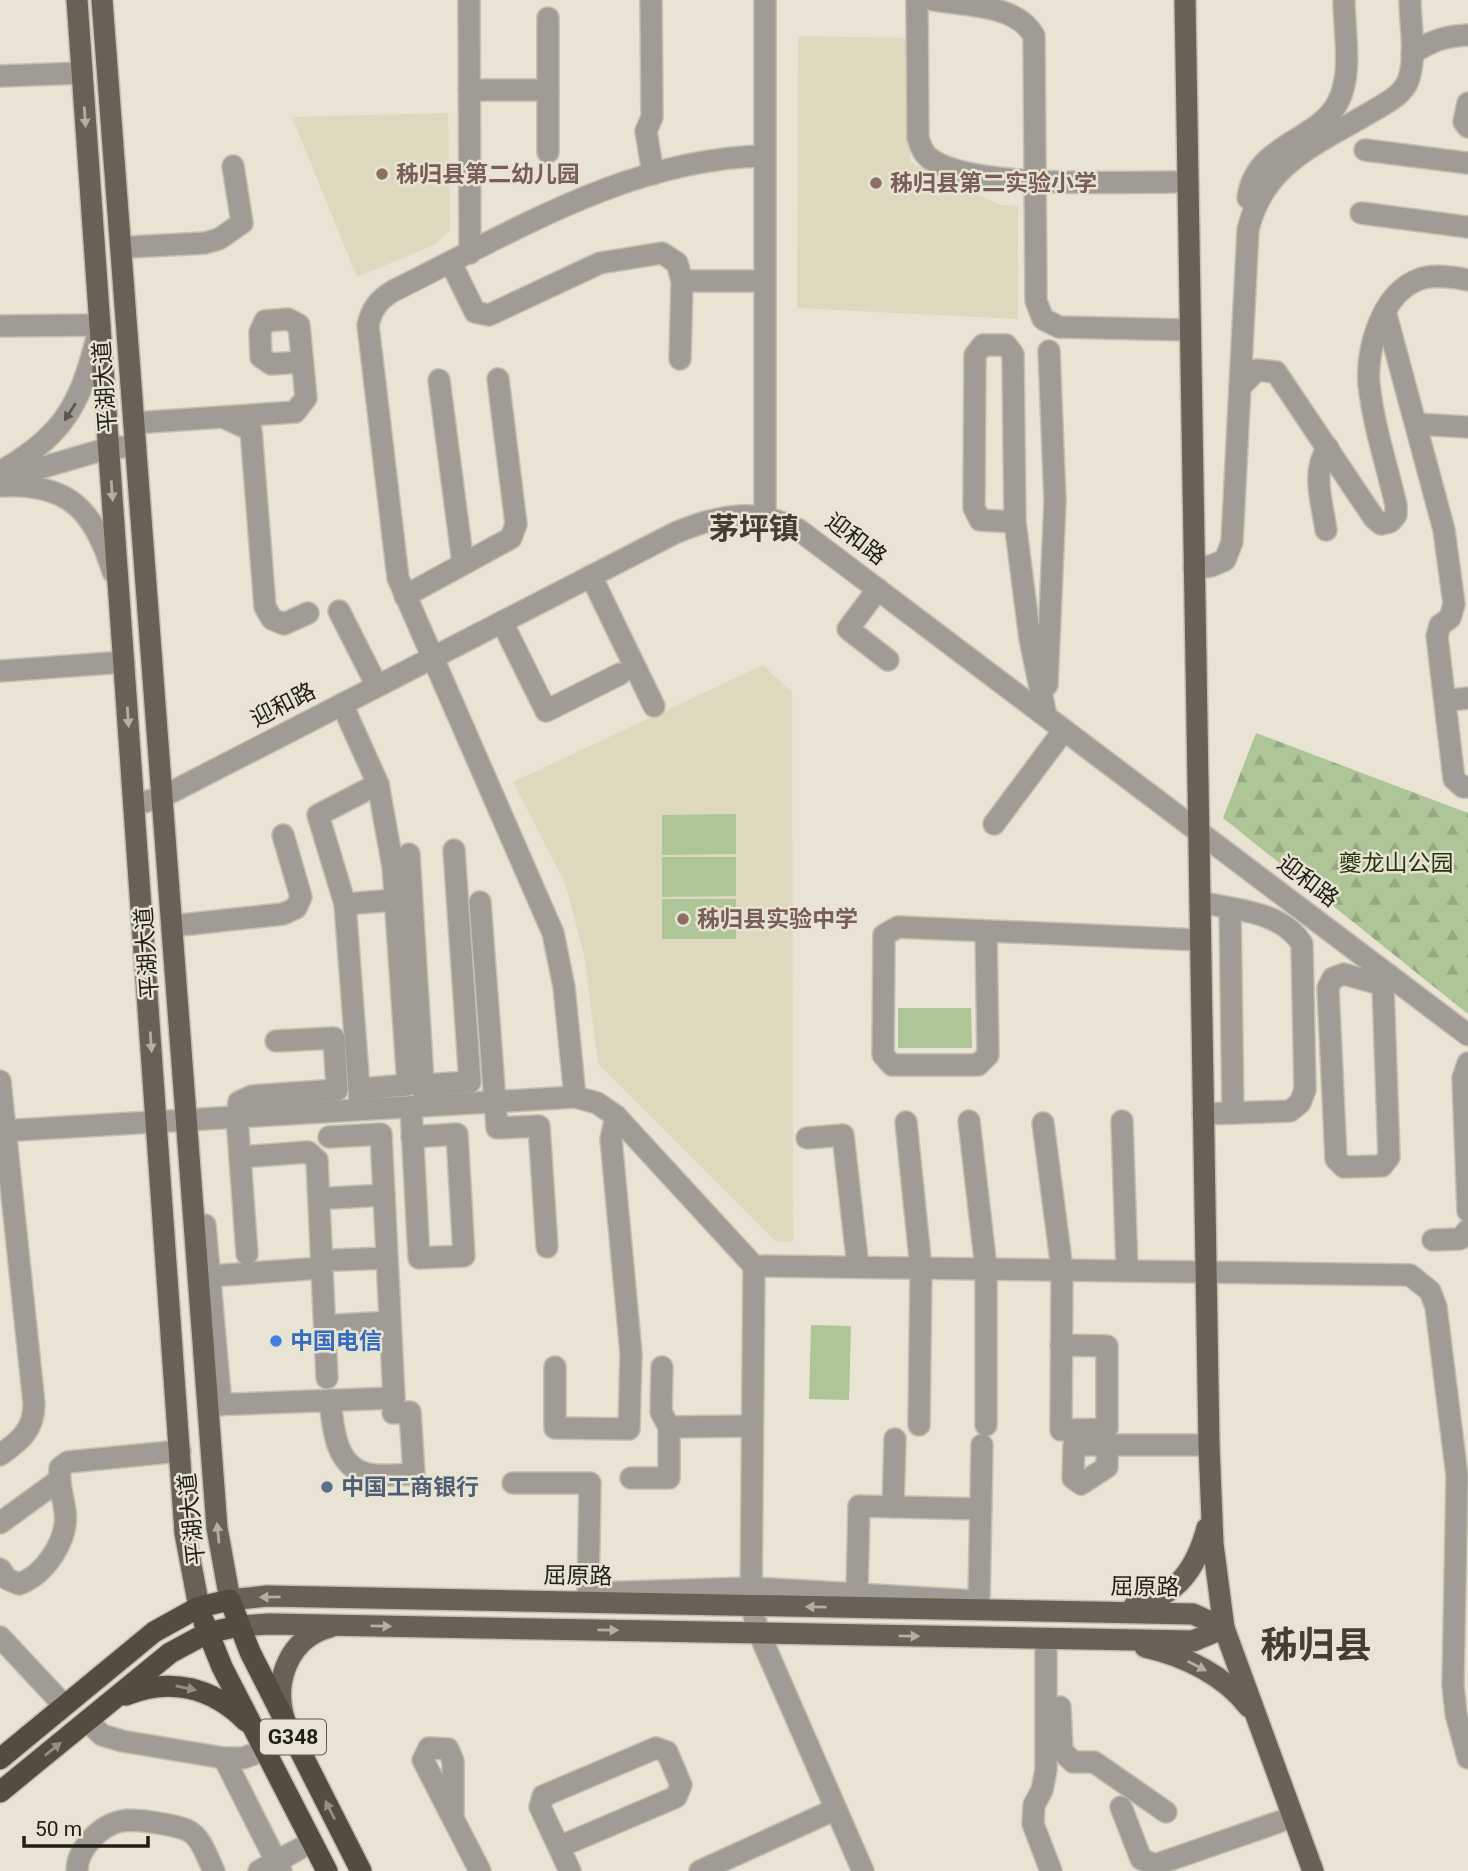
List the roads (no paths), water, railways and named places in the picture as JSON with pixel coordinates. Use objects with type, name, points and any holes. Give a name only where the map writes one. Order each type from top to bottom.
[{"type":"highway","name":"屈原路","points":[[0,1759],[154,1632],[199,1607],[230,1600]]},
{"type":"highway","name":"平湖大道","points":[[230,1600],[239,1626],[361,1871]]},
{"type":"highway","name":"平湖大道","points":[[199,1607],[207,1633],[327,1871]]},
{"type":"highway","points":[[0,1792],[170,1653],[207,1633],[239,1626]]},
{"type":"highway","points":[[93,1716],[141,1689],[164,1685],[186,1686],[208,1693],[228,1705],[261,1743]]},
{"type":"main road","name":"平湖大道","points":[[77,0],[185,1532],[199,1607]]},
{"type":"main road","name":"平湖大道","points":[[102,0],[139,423],[136,446],[214,1405],[217,1528],[230,1600]]},
{"type":"main road","points":[[1185,0],[1210,1502],[1217,1588],[1224,1629],[1293,1817],[1308,1870]]},
{"type":"main road","points":[[1089,1612],[1160,1599],[1178,1586],[1192,1568],[1202,1548],[1210,1502]]},
{"type":"main road","name":"屈原路","points":[[230,1600],[267,1596],[751,1597],[1193,1614],[1224,1629]]},
{"type":"main road","points":[[239,1626],[344,1625],[1192,1641],[1224,1629]]},
{"type":"main road","points":[[286,1723],[281,1691],[289,1659],[298,1645],[311,1634],[344,1625]]},
{"type":"main road","points":[[1109,1640],[1152,1649],[1192,1663],[1229,1686],[1257,1719]]},
{"type":"street","points":[[112,0],[166,795],[181,925],[191,1119],[209,1276],[214,1405],[394,1398]]},
{"type":"street","points":[[469,0],[470,253]]},
{"type":"street","points":[[652,0],[652,117],[646,131],[653,174]]},
{"type":"street","points":[[765,0],[765,515]]},
{"type":"street","points":[[917,0],[918,138],[922,150],[933,161],[962,173],[986,178],[1188,182]]},
{"type":"street","points":[[933,0],[1015,15],[1027,23],[1034,36],[1036,301],[1043,319],[1059,327],[1190,330]]},
{"type":"street","points":[[1194,568],[1225,560],[1232,542],[1249,191],[1257,172],[1271,156],[1332,113],[1340,100],[1345,72],[1343,0]]},
{"type":"street","points":[[1248,230],[1254,206],[1266,185],[1301,153],[1399,94],[1407,83],[1412,54],[1410,0]]},
{"type":"street","points":[[548,18],[548,152]]},
{"type":"street","points":[[1412,54],[1430,42],[1448,36],[1468,35]]},
{"type":"street","points":[[0,76],[82,73]]},
{"type":"street","points":[[469,90],[548,90]]},
{"type":"street","points":[[1468,103],[1464,122],[1468,127]]},
{"type":"street","points":[[1365,150],[1468,163]]},
{"type":"street","points":[[575,1097],[564,987],[553,933],[405,596],[394,558],[368,326],[372,311],[380,299],[600,190],[709,160],[765,156]]},
{"type":"street","points":[[130,247],[205,243],[219,239],[242,223],[233,166]]},
{"type":"street","points":[[1361,213],[1468,228]]},
{"type":"street","points":[[451,262],[475,312],[489,315],[600,263],[662,253],[677,263],[682,281],[680,359]]},
{"type":"street","points":[[1240,387],[1257,370],[1264,368],[1276,372],[1374,519],[1386,524],[1394,520],[1396,505],[1369,386],[1369,362],[1385,311],[1400,293],[1418,279],[1439,276],[1468,280]]},
{"type":"street","points":[[682,281],[765,281]]},
{"type":"street","points":[[1385,311],[1442,517],[1454,604],[1450,618],[1440,625],[1437,636],[1454,779],[1463,787],[1468,787]]},
{"type":"street","points":[[0,326],[100,325],[82,389],[62,423],[43,444],[0,472]]},
{"type":"street","points":[[1015,522],[980,520],[974,508],[975,355],[983,345],[1006,345],[1013,354],[1015,522],[1030,639],[1046,716]]},
{"type":"street","points":[[1046,716],[1055,501],[1049,351]]},
{"type":"street","points":[[139,423],[295,412],[306,398],[302,362]]},
{"type":"street","points":[[405,596],[511,538],[516,524],[498,379]]},
{"type":"street","points":[[439,380],[463,564]]},
{"type":"street","points":[[223,417],[251,430],[265,607],[272,620],[284,624],[308,613]]},
{"type":"street","points":[[1416,424],[1468,427]]},
{"type":"street","points":[[0,480],[109,448],[136,446]]},
{"type":"street","points":[[1326,530],[1318,475],[1319,460],[1328,448]]},
{"type":"street","points":[[0,486],[47,488],[69,498],[89,517],[103,541],[120,602]]},
{"type":"street","name":"迎和路","points":[[134,805],[166,795],[591,576],[702,522],[724,516],[765,515],[799,530],[1199,831],[1386,980],[1468,1035]]},
{"type":"street","points":[[591,576],[654,706]]},
{"type":"street","points":[[878,589],[848,629],[888,660]]},
{"type":"street","points":[[339,611],[377,686]]},
{"type":"street","points":[[502,622],[545,711],[620,674]]},
{"type":"street","points":[[0,671],[124,662]]},
{"type":"street","points":[[1445,701],[1468,698]]},
{"type":"street","points":[[3,1131],[328,1111],[359,1099],[408,1086],[393,867],[378,784],[342,704]]},
{"type":"street","points":[[993,824],[1064,730]]},
{"type":"street","points":[[359,1099],[345,904],[318,815],[378,784]]},
{"type":"street","points":[[181,925],[283,914],[296,908],[301,897],[283,835]]},
{"type":"street","points":[[419,1099],[470,1082],[454,850]]},
{"type":"street","points":[[409,854],[419,1099],[412,1137],[419,1258],[464,1256],[457,1134],[412,1137]]},
{"type":"street","points":[[345,904],[396,900]]},
{"type":"street","points":[[480,902],[497,1128],[539,1126],[547,1247]]},
{"type":"street","points":[[1200,902],[1281,921],[1294,931],[1302,944],[1305,1076],[1305,1090],[1300,1103],[1290,1111],[1203,1114]]},
{"type":"street","points":[[1230,909],[1233,1113]]},
{"type":"street","points":[[986,931],[988,1055],[978,1065],[892,1065],[883,1055],[884,935],[898,927],[1200,940]]},
{"type":"street","points":[[1344,974],[1386,980],[1389,1157],[1382,1166],[1344,1167],[1336,1159],[1328,988],[1333,978],[1344,974]]},
{"type":"street","points":[[1202,1022],[1232,1022]]},
{"type":"street","points":[[247,1254],[237,1117],[239,1102],[252,1096],[337,1090],[334,1038],[276,1041]]},
{"type":"street","points":[[1468,1063],[1463,1078],[1468,1211]]},
{"type":"street","points":[[0,1081],[9,1244],[34,1415],[25,1436],[0,1455]]},
{"type":"street","points":[[359,1099],[495,1101],[575,1097],[597,1103],[616,1116],[754,1266],[751,1597],[759,1633],[863,1871]]},
{"type":"street","points":[[327,1378],[332,1198],[328,1111]]},
{"type":"street","points":[[555,1367],[555,1429],[629,1429],[631,1353],[611,1139],[616,1116]]},
{"type":"street","points":[[969,1121],[986,1268],[979,1601]]},
{"type":"street","points":[[1122,1121],[1127,1270]]},
{"type":"street","points":[[906,1122],[921,1268],[919,1425]]},
{"type":"street","points":[[1043,1123],[1062,1269],[1061,1345]]},
{"type":"street","points":[[240,1157],[308,1152],[317,1160],[338,1325],[334,1437],[338,1449],[358,1470],[369,1475],[414,1474],[410,1412],[393,1413],[381,1134],[329,1137]]},
{"type":"street","points":[[807,1138],[843,1135],[858,1267]]},
{"type":"street","points":[[332,1198],[384,1195]]},
{"type":"street","points":[[1433,1240],[1460,1239],[1468,1230]]},
{"type":"street","points":[[209,1276],[387,1258]]},
{"type":"street","points":[[754,1266],[1410,1275],[1430,1291],[1438,1316],[1455,1448],[1452,1685],[1456,1714],[1468,1758]]},
{"type":"street","points":[[338,1325],[390,1322]]},
{"type":"street","points":[[631,1478],[669,1478],[669,1427],[661,1412],[662,1367]]},
{"type":"street","points":[[669,1427],[752,1426]]},
{"type":"street","points":[[893,1507],[895,1438]]},
{"type":"street","points":[[1107,1446],[1209,1446]]},
{"type":"street","points":[[0,1569],[7,1579],[19,1584],[31,1580],[48,1562],[66,1525],[58,1481],[60,1468],[68,1462],[180,1451]]},
{"type":"street","points":[[0,1523],[58,1481]]},
{"type":"street","points":[[513,1483],[590,1483],[588,1594]]},
{"type":"street","points":[[857,1592],[859,1506],[981,1509]]},
{"type":"street","points":[[321,1597],[329,1588],[751,1597],[857,1592],[1074,1606],[1089,1612]]},
{"type":"street","points":[[0,1748],[59,1700],[154,1632]]},
{"type":"street","points":[[0,1637],[59,1700]]},
{"type":"street","points":[[1051,1871],[1033,1824],[1034,1805],[1042,1790],[1046,1770],[1051,1651],[1062,1751],[1073,1762],[1094,1762],[1166,1812]]},
{"type":"street","points":[[93,1716],[102,1735],[122,1741],[224,1758],[243,1758],[261,1743]]},
{"type":"street","points":[[559,1847],[676,1797],[681,1785],[667,1752],[656,1748],[543,1796],[540,1807],[570,1871]]},
{"type":"street","points":[[224,1758],[272,1868],[299,1849]]},
{"type":"street","points":[[1121,1807],[1141,1859],[1154,1865],[1293,1817]]},
{"type":"street","points":[[700,1871],[836,1809]]},
{"type":"street","points":[[453,1818],[480,1871]]},
{"type":"street","points":[[78,1871],[84,1846],[109,1826],[134,1820],[187,1830],[198,1839],[214,1871]]},
{"type":"place","name":"秭归县第二幼儿园","points":[[382,174]]},
{"type":"place","name":"秭归县第二实验小学","points":[[876,183]]},
{"type":"place","name":"秭归县实验中学","points":[[683,919]]},
{"type":"place","name":"中国电信","points":[[276,1341]]},
{"type":"place","name":"中国工商银行","points":[[327,1487]]},
{"type":"district","name":"茅坪镇","points":[[754,528]]},
{"type":"district","name":"秭归县","points":[[1316,1645]]},
{"type":"park label","name":"夔龙山公园","points":[[1396,863]]}]
